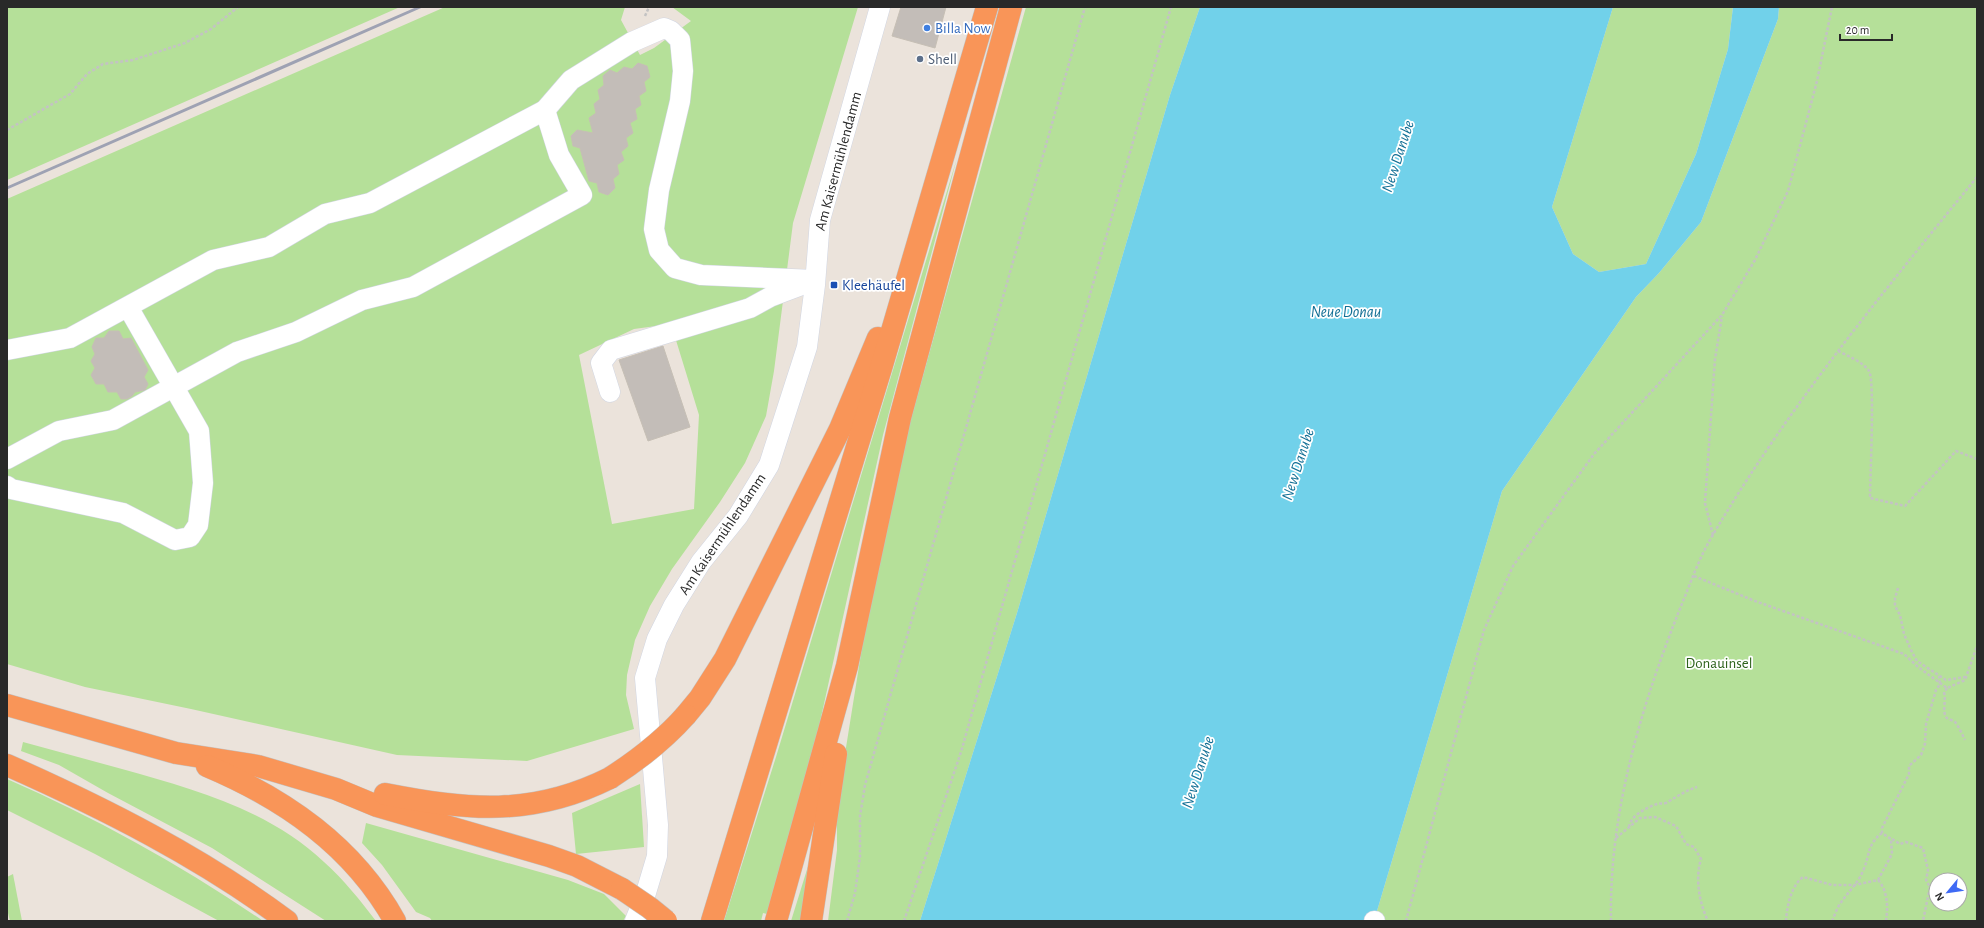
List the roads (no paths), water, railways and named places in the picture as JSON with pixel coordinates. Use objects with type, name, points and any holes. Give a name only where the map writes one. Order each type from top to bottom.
[{"type":"highway","points":[[712,921],[910,268],[987,7]]},
{"type":"highway","points":[[776,921],[847,666],[900,418],[1010,7]]},
{"type":"highway","points":[[336,789],[380,794],[440,804],[505,807],[539,803],[564,797],[610,778],[652,748],[686,715],[700,698],[724,659],[840,429],[867,362],[910,268]]},
{"type":"highway","points":[[811,921],[840,726],[847,666]]},
{"type":"highway","points":[[7,705],[176,753],[258,766],[336,789],[377,806],[549,856],[577,866],[622,889],[666,921]]},
{"type":"highway","points":[[176,753],[261,791],[301,816],[351,859],[378,893],[395,921]]},
{"type":"highway","points":[[7,765],[60,788],[132,825],[203,866],[287,921]]},
{"type":"street","name":"Am Kaisermühlendamm","points":[[635,921],[645,896],[657,856],[658,825],[645,678],[657,639],[674,605],[701,562],[738,516],[769,465],[807,347],[820,220],[880,7]]},
{"type":"street","points":[[7,350],[70,338],[213,260],[269,247],[325,214],[370,203],[544,110],[571,80],[632,42],[664,28],[671,31],[680,40],[683,71],[680,101],[659,190],[654,229],[659,250],[675,268],[701,275],[815,280]]},
{"type":"street","points":[[7,459],[59,431],[113,420],[237,352],[296,332],[362,300],[413,287],[582,195],[559,155],[544,110]]},
{"type":"street","points":[[610,392],[601,363],[611,350],[750,308],[770,297],[815,280]]},
{"type":"street","points":[[7,486],[11,489],[123,513],[175,540],[190,537],[198,525],[203,482],[199,432],[128,307]]},
{"type":"water","name":"Neue Donau","points":[[1200,7],[1613,7],[1552,207],[1573,254],[1599,272],[1646,264],[1696,154],[1728,49],[1733,7],[1779,7],[1778,19],[1701,222],[1659,273],[1636,297],[1502,491],[1374,921],[920,921],[1017,613],[1170,95]]},
{"type":"railway","points":[[7,188],[420,7]]},
{"type":"place","name":"Billa Now","points":[[927,28]]},
{"type":"place","name":"Shell","points":[[920,59]]},
{"type":"place","name":"Kleehäufel","points":[[834,285]]},
{"type":"water label","name":"New Danube","points":[[1397,156]]},
{"type":"water label","name":"New Danube","points":[[1297,464]]},
{"type":"water label","name":"New Danube","points":[[1197,772]]},
{"type":"park label","name":"Donauinsel","points":[[1719,663]]}]
